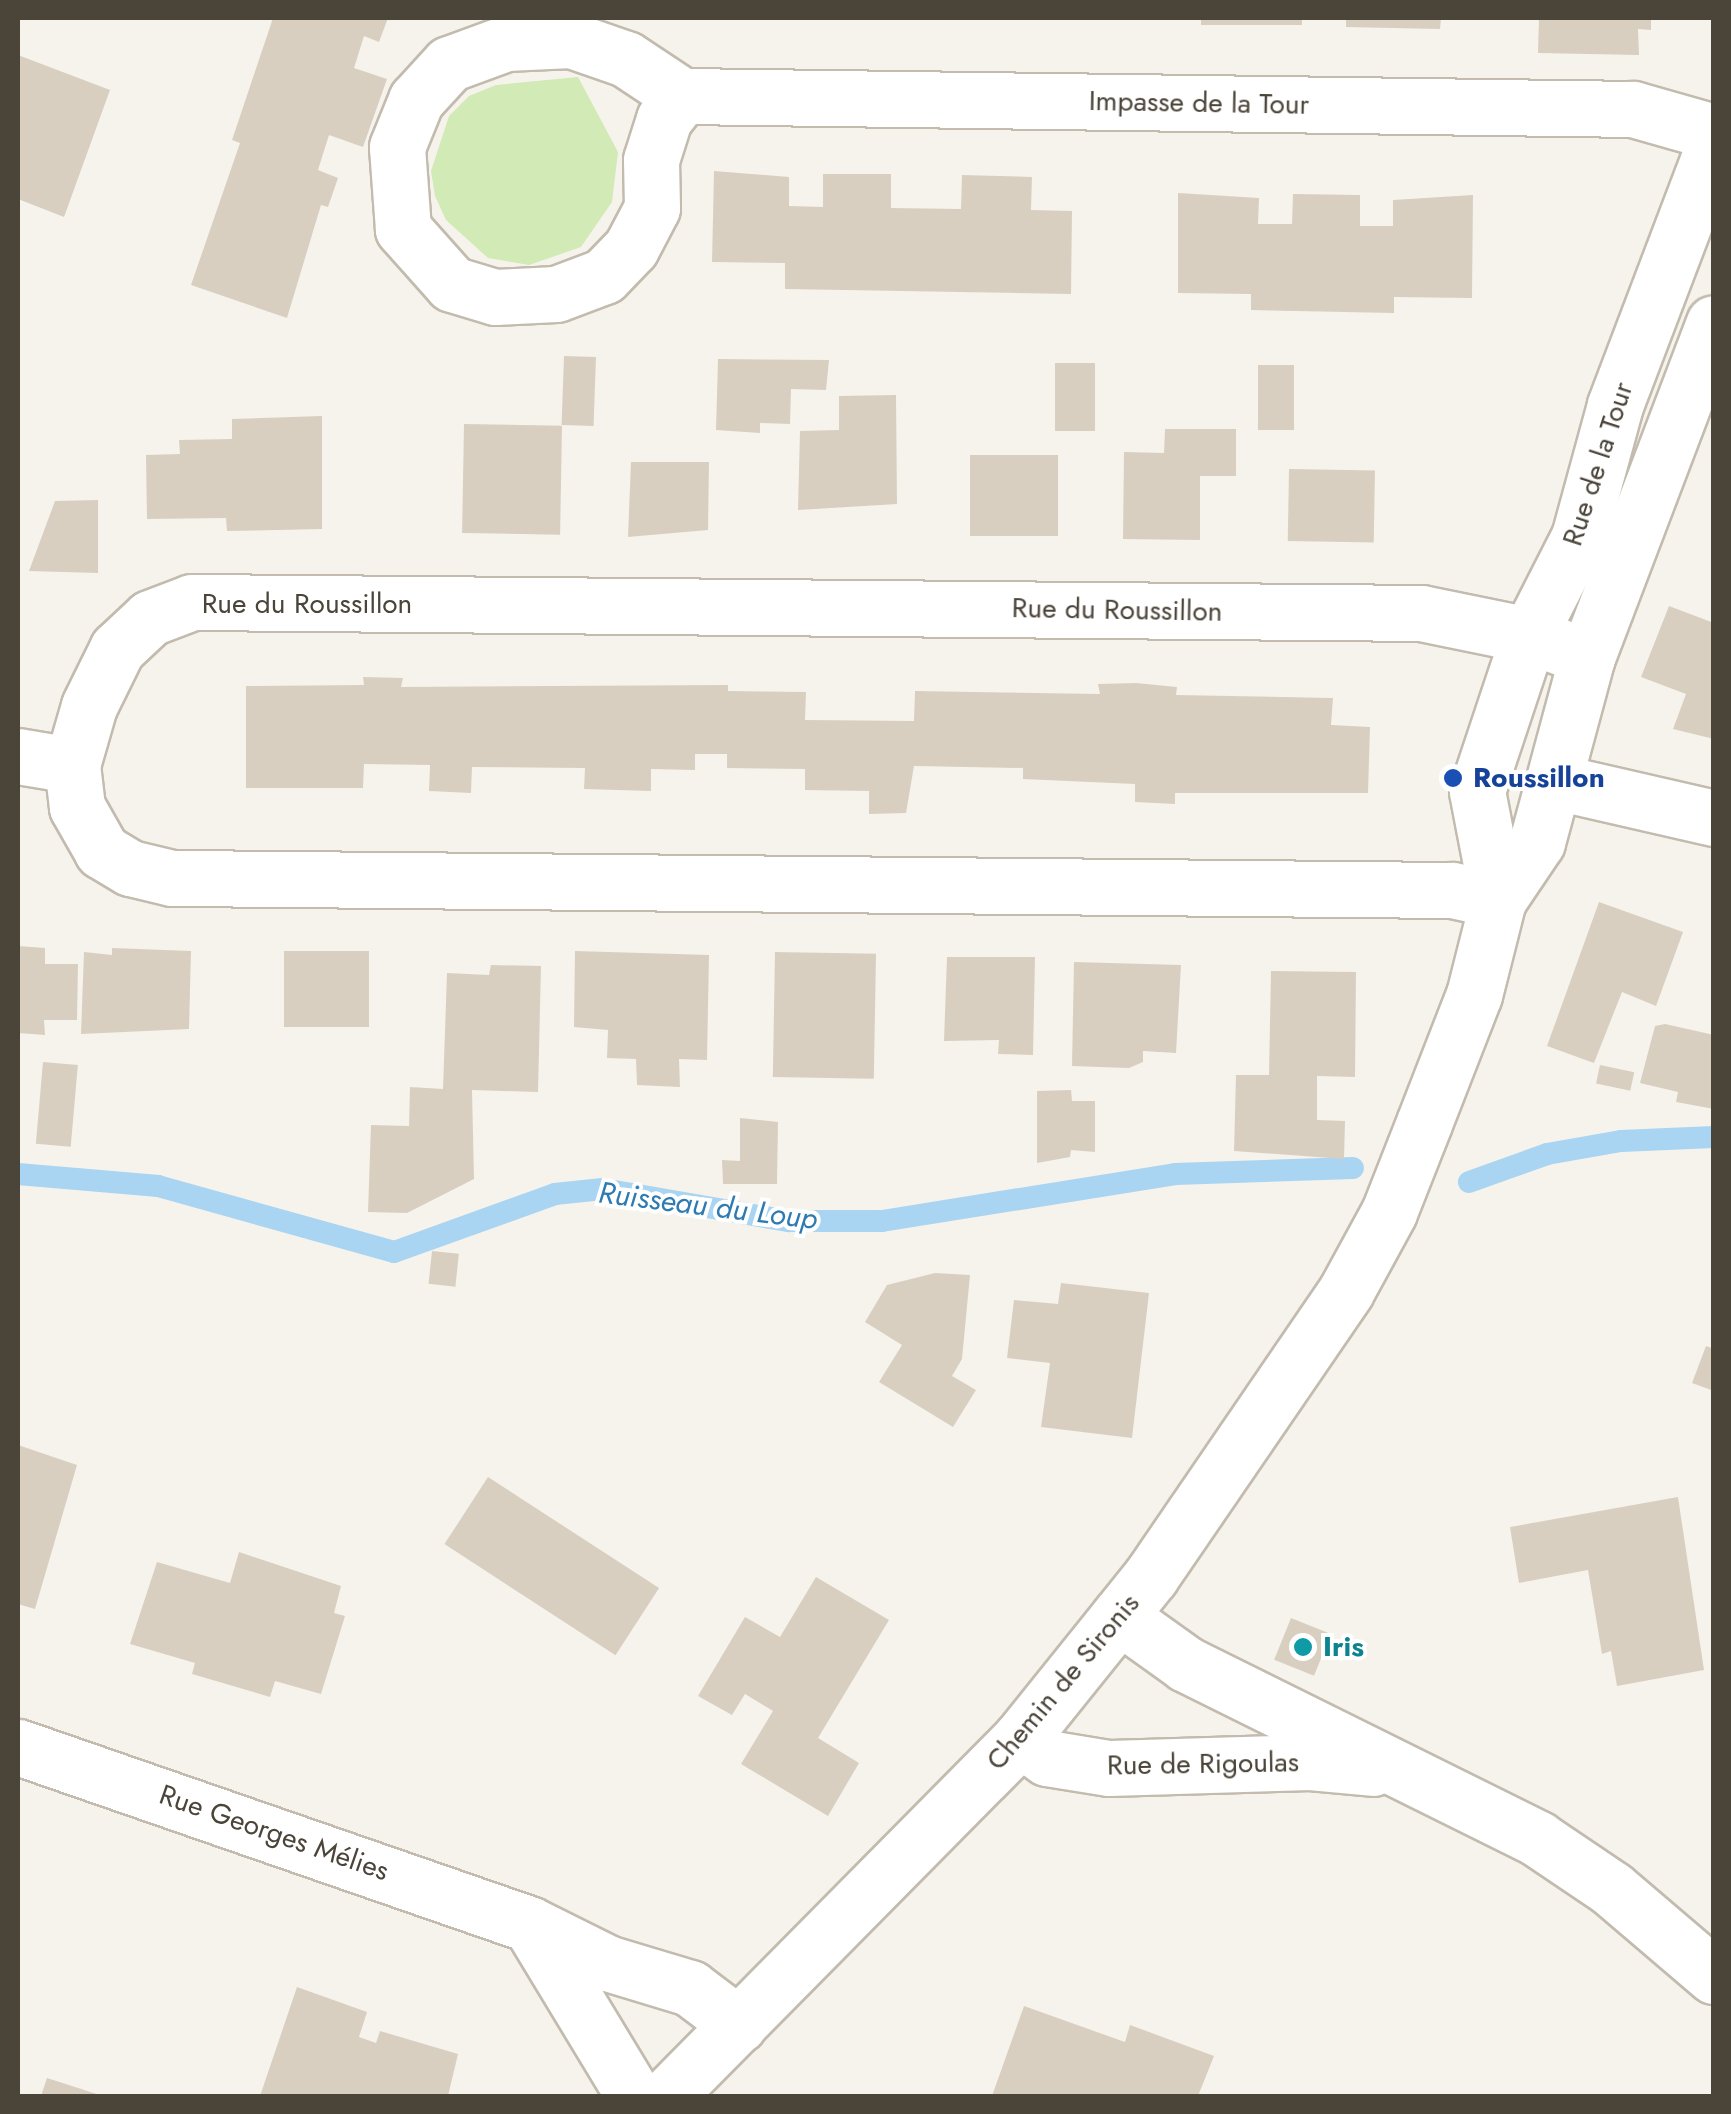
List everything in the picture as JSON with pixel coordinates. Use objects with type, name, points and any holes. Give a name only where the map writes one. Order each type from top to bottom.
[{"type":"street","points":[[571,40],[626,59],[682,96],[664,119],[651,160],[652,208],[631,248],[604,276],[556,294],[495,296],[452,284],[403,229],[398,147],[416,100],[449,64],[506,42],[571,40]]},
{"type":"street","name":"Impasse de la Tour","points":[[682,96],[1632,110],[1714,132]]},
{"type":"street","name":"Rue de la Tour","points":[[1498,900],[1478,791],[1529,635],[1579,537],[1615,406],[1714,145]]},
{"type":"street","name":"Rue de la Tour","points":[[1389,1212],[1474,995],[1498,900],[1537,842],[1557,782],[1587,657],[1714,323]]},
{"type":"street","name":"Rue du Roussillon","points":[[1498,900],[1452,890],[172,878],[130,868],[102,851],[77,807],[72,764],[89,706],[117,649],[150,618],[192,602],[1421,614],[1529,635],[1587,657]]},
{"type":"street","points":[[18,756],[72,764]]},
{"type":"street","points":[[1557,782],[1714,818]]},
{"type":"street","name":"Chemin de Sironis","points":[[667,2096],[1020,1740],[1119,1616],[1264,1418],[1389,1212]]},
{"type":"street","name":"Rue de Rigoulas","points":[[1119,1616],[1186,1664],[1391,1770],[1538,1839],[1612,1889],[1714,1976]]},
{"type":"street","name":"Rue de Rigoulas","points":[[1020,1740],[1048,1758],[1109,1768],[1310,1762],[1391,1770]]},
{"type":"street","name":"Rue Georges Mélies","points":[[18,1748],[529,1924],[607,1963],[690,1988],[739,2025]]},
{"type":"street","points":[[529,1924],[634,2096]]},
{"type":"green space","points":[[578,77],[618,152],[612,202],[581,247],[529,265],[488,258],[446,220],[435,196],[431,171],[449,116],[469,96],[496,85]]},
{"type":"building","points":[[273,18],[388,18],[379,42],[364,36],[354,68],[387,79],[363,147],[329,135],[318,170],[338,178],[328,207],[321,205],[287,318],[191,285],[240,143],[232,140]]},
{"type":"building","points":[[1201,18],[1302,18],[1302,25],[1201,25]]},
{"type":"building","points":[[1346,18],[1441,18],[1440,29],[1346,27]]},
{"type":"building","points":[[1539,18],[1651,18],[1651,30],[1638,29],[1639,55],[1538,53]]},
{"type":"building","points":[[18,55],[110,90],[64,217],[18,199]]},
{"type":"building","points":[[714,171],[789,177],[789,206],[823,207],[823,174],[891,174],[891,208],[961,209],[962,175],[1032,177],[1031,210],[1072,211],[1071,294],[785,289],[785,263],[712,262]]},
{"type":"building","points":[[1178,193],[1259,198],[1258,224],[1292,224],[1293,194],[1360,195],[1360,226],[1393,226],[1393,200],[1473,195],[1472,298],[1394,297],[1394,313],[1251,310],[1251,294],[1178,293]]},
{"type":"building","points":[[564,356],[596,357],[594,426],[562,425]]},
{"type":"building","points":[[718,359],[829,360],[826,390],[791,389],[790,424],[760,423],[760,433],[716,430]]},
{"type":"building","points":[[1055,363],[1095,363],[1095,431],[1055,431]]},
{"type":"building","points":[[1258,365],[1294,365],[1294,430],[1258,430]]},
{"type":"building","points":[[896,395],[897,504],[798,510],[800,431],[839,430],[839,396]]},
{"type":"building","points":[[322,416],[322,529],[227,531],[226,518],[147,519],[146,455],[180,454],[179,440],[232,439],[232,419]]},
{"type":"building","points":[[464,424],[562,426],[560,535],[462,533]]},
{"type":"building","points":[[1165,429],[1236,429],[1236,476],[1200,476],[1200,540],[1123,539],[1124,452],[1164,453]]},
{"type":"building","points":[[970,455],[1058,455],[1058,536],[970,536]]},
{"type":"building","points":[[631,462],[709,462],[708,530],[628,537]]},
{"type":"building","points":[[1289,469],[1375,471],[1374,542],[1288,541]]},
{"type":"building","points":[[98,500],[98,573],[29,571],[55,501]]},
{"type":"building","points":[[1669,606],[1714,623],[1714,739],[1673,729],[1686,694],[1641,677]]},
{"type":"building","points":[[363,677],[403,678],[401,687],[728,685],[728,691],[806,692],[805,720],[914,721],[915,691],[1100,694],[1098,684],[1136,683],[1177,687],[1176,695],[1333,698],[1331,725],[1370,727],[1368,793],[1175,793],[1175,804],[1135,802],[1135,784],[1023,779],[1023,768],[914,766],[906,813],[869,814],[869,791],[805,790],[805,769],[727,768],[727,754],[695,754],[695,770],[651,769],[651,791],[584,789],[585,768],[472,767],[471,793],[429,791],[430,765],[364,764],[363,788],[246,788],[246,686],[364,685]]},
{"type":"building","points":[[1599,902],[1683,932],[1656,1006],[1622,992],[1594,1063],[1547,1046]]},
{"type":"building","points":[[18,946],[45,948],[45,964],[78,964],[77,1020],[44,1020],[45,1035],[18,1033]]},
{"type":"building","points":[[112,948],[191,951],[189,1029],[81,1034],[84,952],[112,955]]},
{"type":"building","points":[[284,951],[369,951],[369,1027],[284,1027]]},
{"type":"building","points":[[575,951],[709,955],[707,1060],[679,1059],[680,1087],[637,1085],[636,1059],[607,1058],[608,1030],[574,1027]]},
{"type":"building","points":[[775,952],[876,954],[874,1079],[773,1077]]},
{"type":"building","points":[[947,957],[1035,957],[1033,1055],[998,1054],[999,1040],[944,1041]]},
{"type":"building","points":[[1074,962],[1181,965],[1176,1053],[1143,1051],[1143,1062],[1129,1068],[1072,1066]]},
{"type":"building","points":[[491,965],[541,966],[538,1092],[472,1090],[474,1179],[407,1213],[368,1212],[371,1125],[409,1126],[410,1087],[443,1089],[447,973],[489,975]]},
{"type":"building","points":[[1271,971],[1356,972],[1355,1077],[1317,1076],[1317,1120],[1345,1121],[1344,1159],[1234,1151],[1236,1075],[1269,1075]]},
{"type":"building","points":[[1665,1024],[1714,1035],[1714,1109],[1676,1102],[1678,1092],[1640,1083],[1655,1026]]},
{"type":"building","points":[[43,1062],[78,1065],[71,1147],[36,1144]]},
{"type":"building","points":[[1600,1065],[1634,1072],[1630,1091],[1596,1084]]},
{"type":"building","points":[[1071,1090],[1072,1101],[1095,1101],[1095,1152],[1071,1150],[1070,1157],[1037,1163],[1037,1091]]},
{"type":"building","points":[[740,1118],[778,1122],[777,1184],[723,1184],[722,1160],[740,1161]]},
{"type":"building","points":[[432,1251],[459,1254],[455,1287],[429,1284]]},
{"type":"building","points":[[935,1273],[970,1275],[962,1359],[952,1376],[976,1390],[953,1427],[879,1382],[902,1345],[865,1322],[887,1285]]},
{"type":"building","points":[[1061,1283],[1149,1293],[1132,1438],[1041,1427],[1050,1363],[1007,1358],[1014,1300],[1058,1304]]},
{"type":"building","points":[[1706,1346],[1714,1349],[1714,1391],[1692,1383]]},
{"type":"building","points":[[18,1445],[77,1465],[35,1609],[18,1604]]},
{"type":"building","points":[[488,1477],[659,1588],[616,1655],[444,1544]]},
{"type":"building","points":[[1678,1497],[1704,1670],[1617,1686],[1611,1651],[1602,1654],[1588,1570],[1519,1583],[1510,1527]]},
{"type":"building","points":[[239,1552],[341,1586],[334,1613],[345,1616],[321,1694],[275,1681],[270,1697],[192,1674],[195,1663],[130,1644],[157,1562],[230,1583]]},
{"type":"building","points":[[816,1577],[889,1620],[818,1738],[859,1763],[828,1816],[741,1764],[773,1711],[745,1694],[732,1715],[698,1696],[745,1617],[780,1637]]},
{"type":"building","name":"Iris","points":[[1291,1618],[1331,1634],[1314,1676],[1274,1660]]},
{"type":"building","points":[[297,1987],[367,2012],[359,2037],[376,2043],[380,2031],[458,2054],[448,2096],[260,2096]]},
{"type":"building","points":[[1024,2006],[1125,2042],[1130,2025],[1214,2056],[1198,2096],[992,2096]]},
{"type":"building","points":[[47,2078],[103,2096],[41,2096]]},
{"type":"waterway","name":"Ruisseau du Loup","points":[[1469,1182],[1547,1154],[1621,1141],[1714,1137]]},
{"type":"waterway","name":"Ruisseau du Loup","points":[[18,1174],[158,1186],[394,1252],[555,1194],[603,1189],[789,1221],[882,1221],[1175,1174],[1353,1168]]},
{"type":"place","name":"Roussillon","points":[[1453,778]]},
{"type":"place","name":"Iris","points":[[1303,1647]]}]
